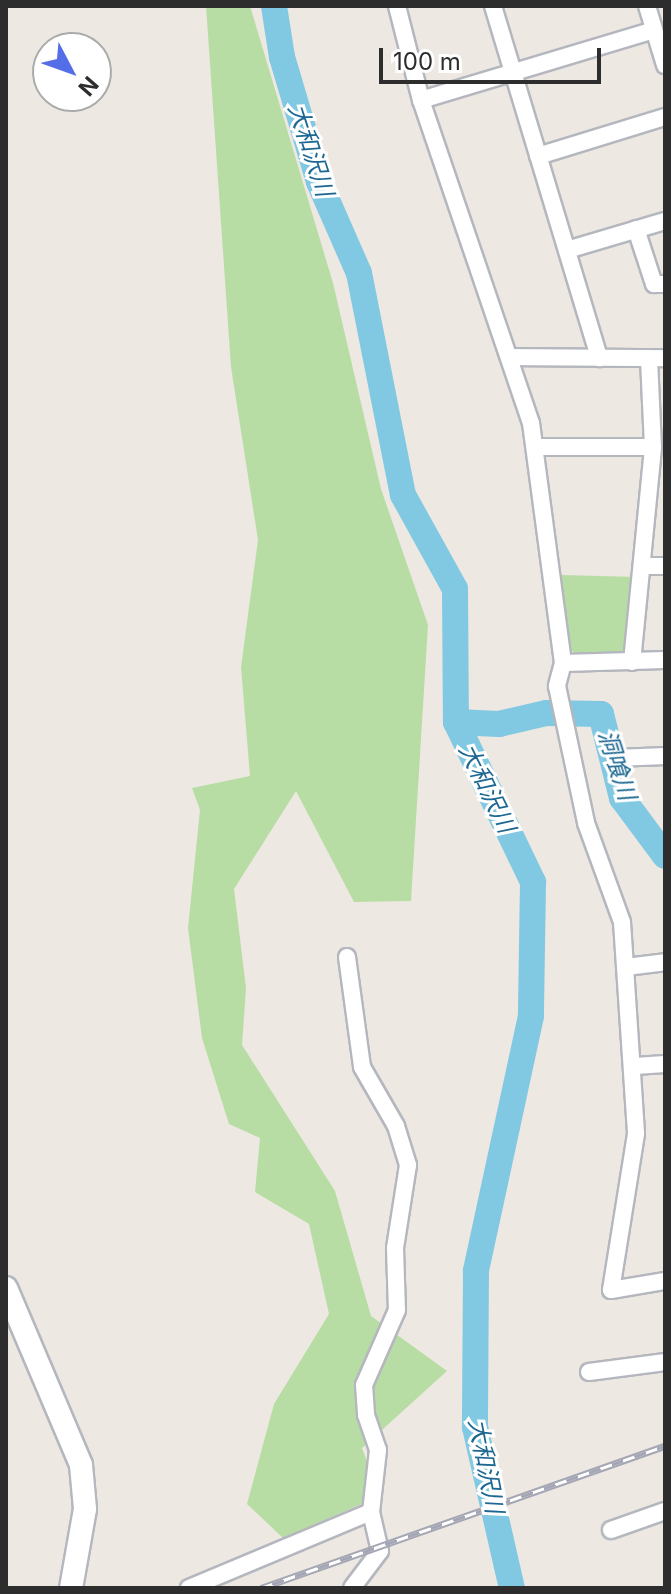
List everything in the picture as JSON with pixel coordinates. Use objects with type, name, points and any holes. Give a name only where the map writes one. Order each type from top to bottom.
[{"type":"street","points":[[397,6],[421,100],[509,357],[536,447],[563,663],[557,686],[586,823],[622,922],[635,1066],[636,1134],[611,1290],[665,1281]]},
{"type":"street","points":[[493,6],[599,358]]},
{"type":"street","points":[[647,6],[665,65]]},
{"type":"street","points":[[421,100],[654,30]]},
{"type":"street","points":[[538,156],[665,117]]},
{"type":"street","points":[[567,250],[665,221]]},
{"type":"street","points":[[636,229],[654,284],[665,284]]},
{"type":"street","points":[[509,357],[657,358],[653,447],[632,662]]},
{"type":"street","points":[[536,447],[653,447]]},
{"type":"street","points":[[643,566],[665,566]]},
{"type":"street","points":[[563,663],[665,660]]},
{"type":"street","points":[[616,758],[665,756]]},
{"type":"street","points":[[347,957],[362,1067],[396,1126],[408,1165],[395,1248],[397,1310],[364,1385],[366,1415],[378,1450],[371,1512],[380,1551],[352,1588]]},
{"type":"street","points":[[626,967],[665,962]]},
{"type":"street","points":[[635,1066],[665,1064]]},
{"type":"street","points":[[6,1288],[81,1465],[85,1509],[71,1588]]},
{"type":"street","points":[[589,1372],[665,1362]]},
{"type":"street","points":[[611,1530],[665,1511]]},
{"type":"street","points":[[189,1588],[371,1512]]},
{"type":"green space","points":[[206,6],[250,6],[333,283],[381,489],[428,625],[411,901],[354,902],[296,791],[234,889],[246,988],[242,1045],[335,1191],[371,1316],[447,1371],[362,1448],[380,1496],[283,1538],[247,1504],[274,1404],[329,1314],[309,1224],[255,1192],[260,1138],[229,1124],[202,1038],[188,928],[200,810],[192,788],[250,776],[241,667],[258,540],[231,367]]},
{"type":"green space","points":[[561,575],[637,577],[629,648],[622,657],[581,658],[571,650]]},
{"type":"waterway","name":"大和沢川","points":[[274,6],[282,57],[319,182],[359,273],[403,495],[455,589],[456,722],[533,882],[531,1016],[476,1271],[475,1427],[512,1588]]},
{"type":"waterway","name":"洞喰川","points":[[456,722],[499,724],[546,713],[601,714],[622,798],[665,856]]},
{"type":"railway","points":[[261,1588],[665,1446]]}]
